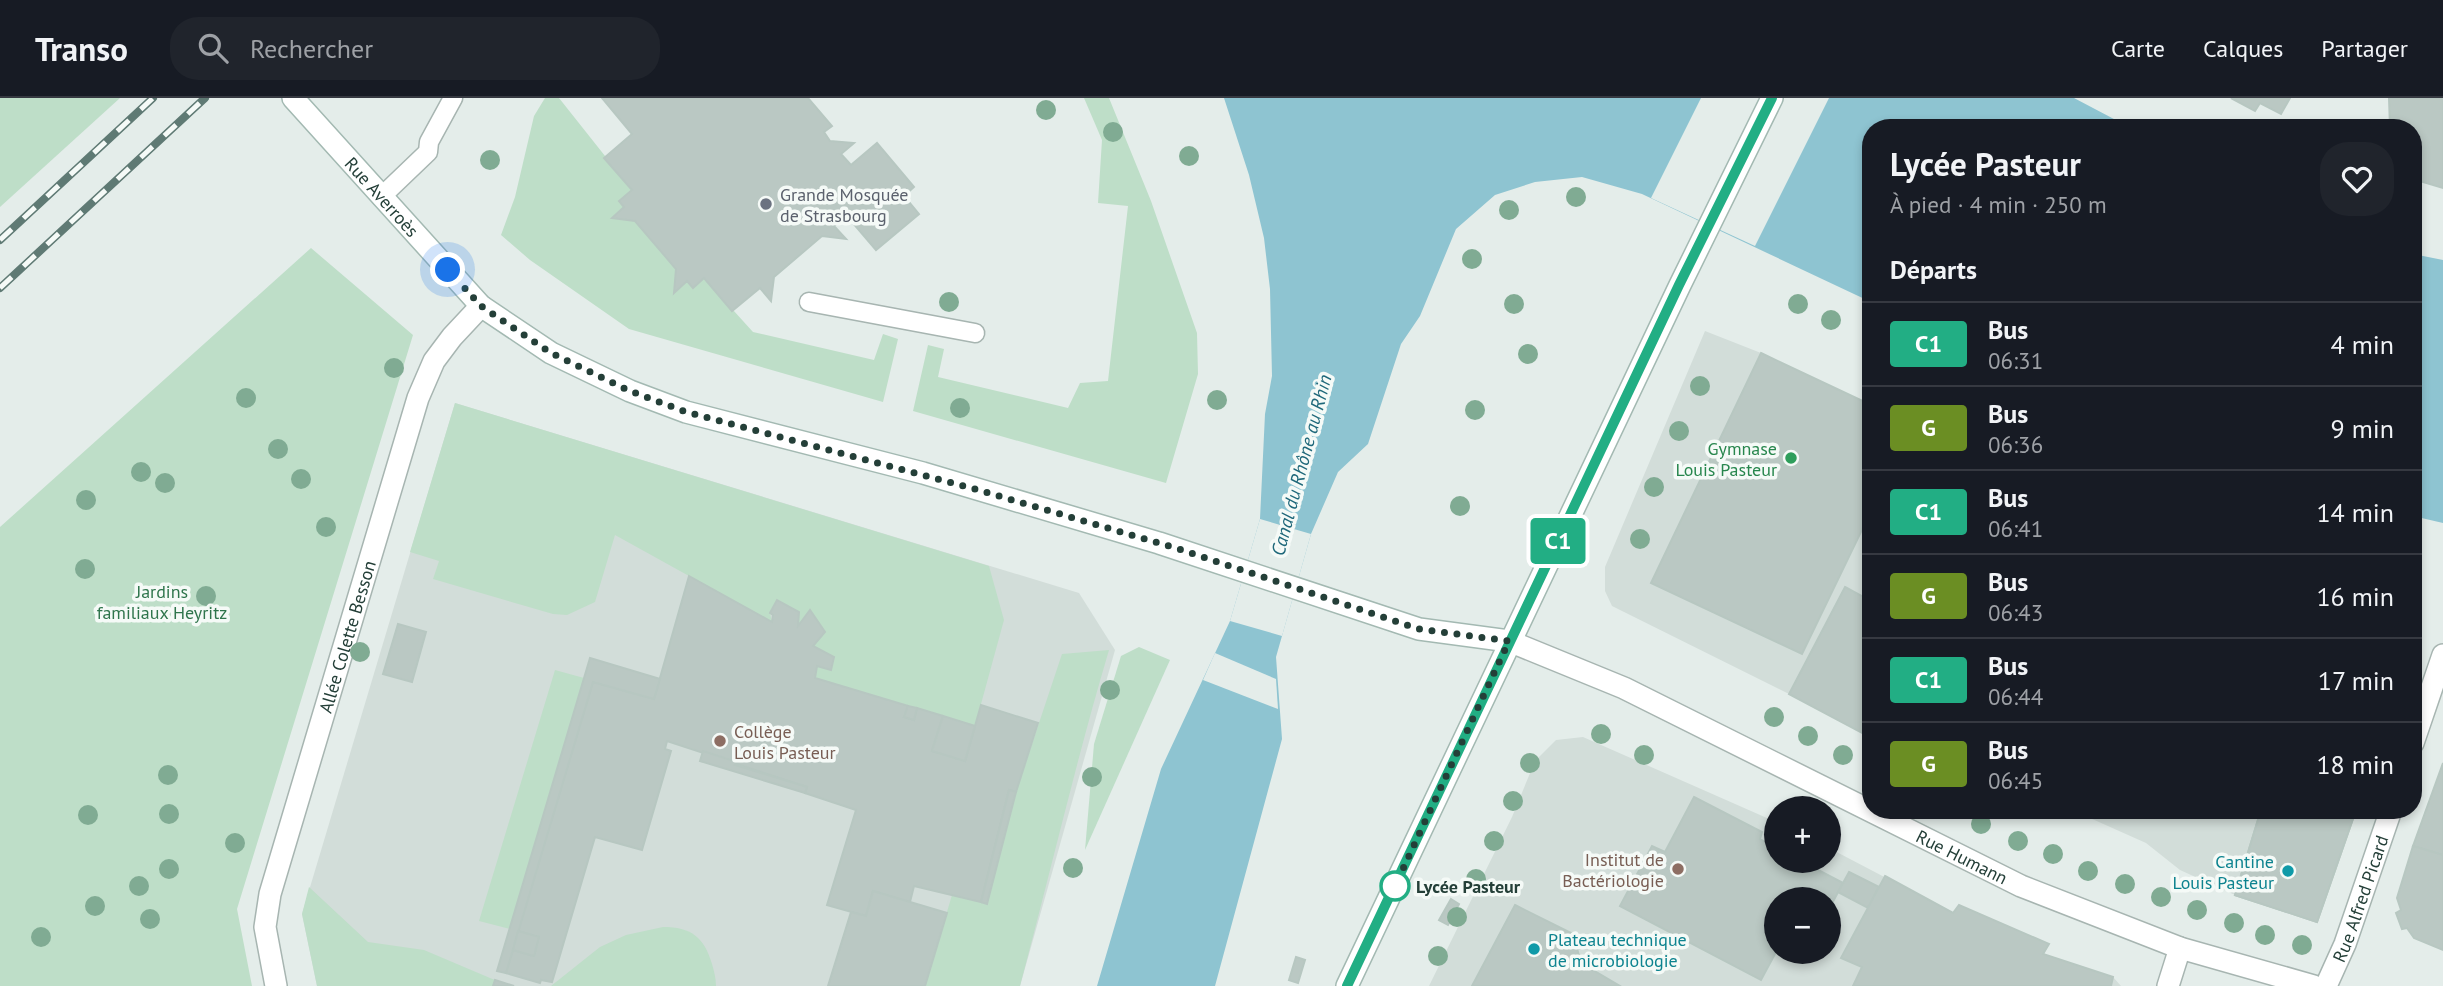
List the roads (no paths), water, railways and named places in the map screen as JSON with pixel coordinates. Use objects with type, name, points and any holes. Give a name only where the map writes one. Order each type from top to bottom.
[{"type":"main road","name":"Rue Averroès","points":[[293,98],[481,306],[551,353],[630,391],[686,412],[923,473],[1179,549],[1402,624]]},
{"type":"main road","points":[[1347,986],[1509,641],[1772,98]]},
{"type":"main road","name":"Allée Colette Besson","points":[[276,986],[265,927],[270,894],[363,580],[418,398],[434,361],[481,306]]},
{"type":"main road","name":"Rue Humann","points":[[1402,624],[1419,629],[1509,641],[1624,688],[1862,807]]},
{"type":"main road","points":[[2422,717],[2443,655]]},
{"type":"main road","name":"Rue Humann","points":[[1887,819],[2021,886],[2180,948],[2314,986]]},
{"type":"main road","name":"Rue Alfred Picard","points":[[2326,986],[2345,944],[2387,819]]},
{"type":"main road","points":[[2168,986],[2180,948]]},
{"type":"lane","points":[[381,197],[428,152],[429,142],[453,98]]},
{"type":"lane","points":[[809,302],[975,333]]},
{"type":"water","name":"Canal du Rhône au Rhin","points":[[1224,98],[2074,98],[2114,119],[1862,119],[1862,298],[1642,194],[1582,177],[1535,182],[1495,195],[1456,229],[1420,316],[1401,344],[1368,444],[1338,472],[1311,534],[1276,657],[1282,739],[1215,986],[1097,986],[1161,769],[1230,621],[1260,519],[1265,414],[1272,376],[1270,289],[1264,238],[1249,175]]},
{"type":"water","points":[[2422,256],[2443,260],[2443,523],[2422,518]]},
{"type":"railway","points":[[0,240],[153,98]]},
{"type":"railway","points":[[0,288],[205,98]]},
{"type":"place","name":"Grande Mosquée de Strasbourg","points":[[766,204]]},
{"type":"place","name":"Gymnase Louis Pasteur","points":[[1791,458]]},
{"type":"place","name":"Collège Louis Pasteur","points":[[720,741]]},
{"type":"place","name":"Institut de Bactériologie","points":[[1678,869]]},
{"type":"place","name":"Cantine Louis Pasteur","points":[[2288,871]]},
{"type":"place","name":"Lycée Pasteur","points":[[1395,886]]},
{"type":"place","name":"Plateau technique de microbiologie","points":[[1534,949]]},
{"type":"park label","name":"Jardins familiaux Heyritz","points":[[162,601]]}]
